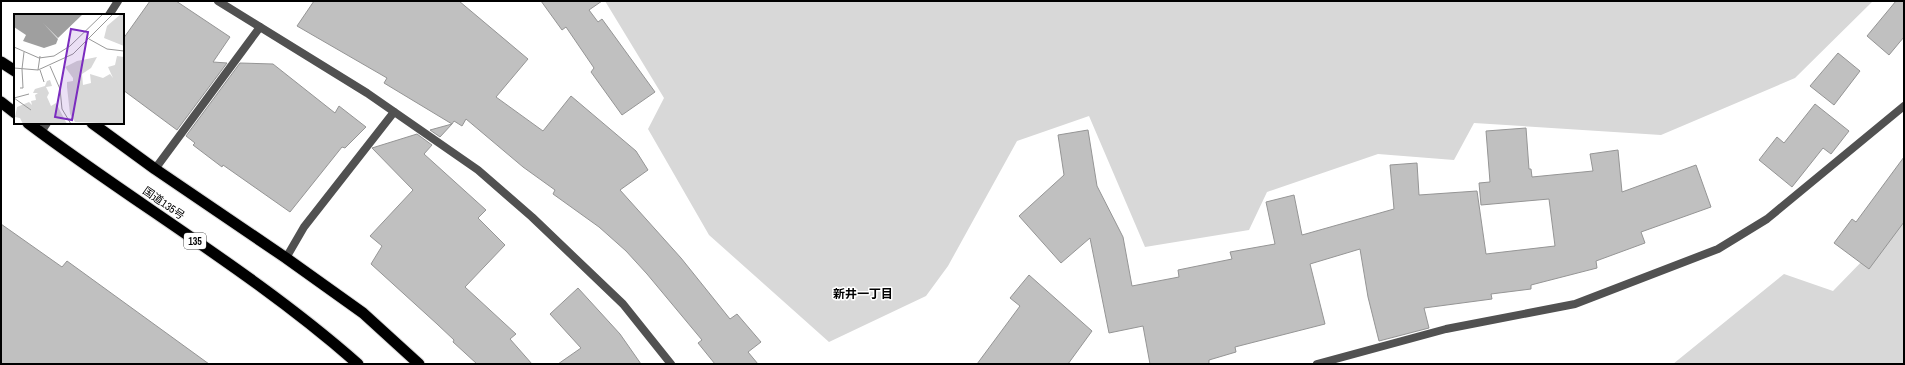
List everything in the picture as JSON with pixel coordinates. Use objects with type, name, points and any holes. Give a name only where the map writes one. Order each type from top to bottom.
[{"type":"highway","points":[[1,62],[14,70]]},
{"type":"highway","points":[[1,102],[14,112]]},
{"type":"highway","name":"国道135号","points":[[31,124],[44,128],[261,287],[336,344],[358,364]]},
{"type":"highway","name":"国道135号","points":[[93,124],[155,169],[286,258],[363,313],[419,364]]},
{"type":"street","points":[[110,14],[118,1]]},
{"type":"street","points":[[218,1],[394,112],[478,170],[532,216],[623,304],[671,364]]},
{"type":"street","points":[[155,169],[260,27]]},
{"type":"street","points":[[1317,364],[1446,329],[1575,304],[1718,250],[1767,218],[1904,106]]},
{"type":"street","points":[[286,258],[304,227],[394,112]]},
{"type":"shaded area","points":[[605,1],[1873,1],[1795,78],[1661,135],[1474,123],[1454,160],[1378,154],[1267,192],[1249,230],[1145,247],[1089,116],[1017,141],[948,266],[926,296],[829,342],[709,235],[648,129],[664,98]]},
{"type":"shaded area","points":[[1904,218],[1904,364],[1673,364],[1784,274],[1833,291]]},
{"type":"building","points":[[150,1],[176,1],[230,37],[213,62],[227,63],[177,130],[124,91],[124,38]]},
{"type":"building","points":[[314,1],[459,1],[528,59],[496,97],[543,131],[571,96],[636,151],[648,170],[620,190],[681,258],[730,319],[737,314],[761,342],[748,352],[758,364],[715,364],[698,343],[702,340],[626,251],[599,227],[553,194],[555,190],[523,167],[466,119],[462,126],[454,121],[452,124],[384,83],[387,78],[297,26]]},
{"type":"building","points":[[541,1],[602,1],[589,10],[598,22],[602,19],[655,92],[622,115],[591,72],[594,68],[566,27],[562,30]]},
{"type":"building","points":[[1896,1],[1904,1],[1904,37],[1889,55],[1867,36]]},
{"type":"building","points":[[1838,53],[1860,71],[1834,105],[1810,86]]},
{"type":"building","points":[[240,63],[273,64],[335,113],[339,106],[366,127],[345,148],[342,147],[290,212],[223,165],[222,167],[193,145],[195,143],[186,136]]},
{"type":"building","points":[[1815,104],[1849,131],[1831,154],[1823,148],[1792,187],[1759,160],[1777,137],[1784,143]]},
{"type":"building","points":[[452,124],[440,137],[430,130]]},
{"type":"building","points":[[1526,128],[1529,169],[1531,169],[1532,177],[1593,171],[1590,154],[1618,150],[1622,192],[1696,165],[1711,207],[1641,232],[1645,243],[1596,261],[1597,268],[1531,285],[1531,289],[1491,294],[1492,299],[1424,308],[1429,328],[1379,341],[1368,297],[1360,249],[1310,264],[1325,324],[1235,347],[1236,352],[1209,360],[1209,364],[1150,364],[1143,326],[1109,333],[1090,238],[1061,263],[1019,216],[1064,175],[1058,135],[1088,130],[1097,186],[1123,237],[1132,286],[1179,277],[1178,270],[1232,259],[1230,252],[1275,244],[1266,202],[1294,195],[1302,235],[1394,209],[1390,165],[1417,163],[1419,195],[1477,191],[1486,254],[1555,246],[1549,199],[1481,205],[1479,183],[1490,182],[1486,131]]},
{"type":"building","points":[[417,134],[432,145],[424,154],[486,210],[478,218],[505,245],[465,287],[516,334],[510,339],[532,364],[477,364],[453,342],[454,340],[371,264],[382,246],[370,236],[413,190],[372,148]]},
{"type":"building","points":[[1904,157],[1904,222],[1869,269],[1834,243],[1852,219],[1856,222]]},
{"type":"building","points":[[1,224],[62,267],[67,261],[209,364],[1,364]]},
{"type":"building","points":[[1029,275],[1092,331],[1068,364],[977,364],[1020,306],[1010,298]]},
{"type":"building","points":[[578,288],[620,334],[641,364],[558,364],[581,348],[550,314]]},
{"type":"district","name":"新井一丁目","points":[[863,294]]}]
